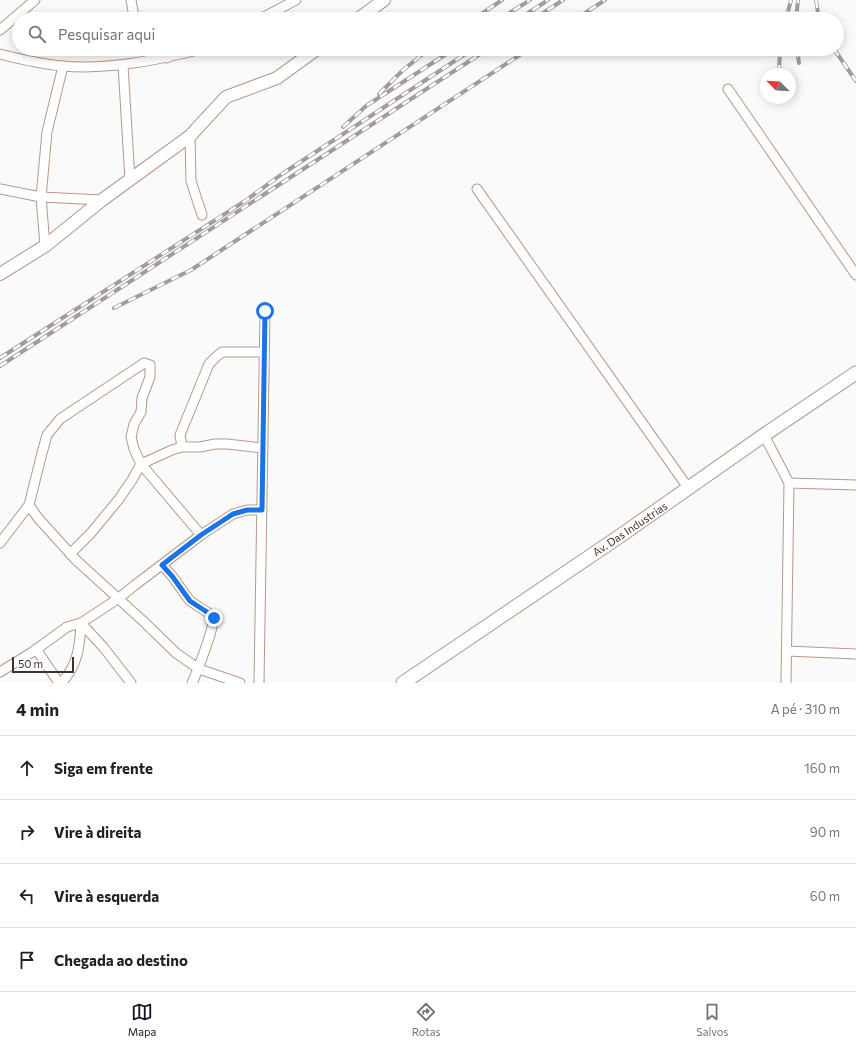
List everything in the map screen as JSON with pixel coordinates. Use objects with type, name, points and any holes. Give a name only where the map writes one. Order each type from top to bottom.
[{"type":"main road","name":"Av. Das Industrias","points":[[403,683],[689,489],[764,435],[856,373]]},
{"type":"street","points":[[21,12],[35,0]]},
{"type":"street","points":[[132,0],[133,12]]},
{"type":"street","points":[[273,12],[296,0]]},
{"type":"street","points":[[368,12],[384,0]]},
{"type":"street","points":[[0,30],[12,20]]},
{"type":"street","points":[[0,54],[13,58],[63,66],[98,67],[123,65],[175,56]]},
{"type":"street","points":[[0,274],[45,246],[102,200],[190,136],[226,97],[277,78],[307,56]]},
{"type":"street","points":[[123,65],[130,180]]},
{"type":"street","points":[[45,246],[41,197],[47,132],[63,66]]},
{"type":"street","points":[[728,89],[856,275]]},
{"type":"street","points":[[190,136],[191,181],[202,215]]},
{"type":"street","points":[[0,189],[41,197],[102,200]]},
{"type":"street","points":[[477,189],[689,489]]},
{"type":"street","points":[[259,683],[265,311]]},
{"type":"street","points":[[182,447],[180,435],[209,364],[222,352],[264,352]]},
{"type":"street","points":[[0,543],[29,505],[48,435],[60,419],[144,363],[150,365],[150,377],[142,398],[141,412],[134,424],[131,437],[134,449],[141,464],[201,535]]},
{"type":"street","points":[[764,435],[789,483],[786,683]]},
{"type":"street","points":[[70,554],[91,532],[119,498],[141,464],[182,447],[227,444],[263,448]]},
{"type":"street","points":[[789,483],[856,485]]},
{"type":"street","points":[[29,505],[38,518],[70,554],[144,620],[176,652],[199,669],[240,683]]},
{"type":"street","points":[[0,672],[67,627],[81,623],[119,598],[201,535],[233,514],[247,510],[262,510]]},
{"type":"street","points":[[162,565],[190,601],[213,616],[214,620],[199,669],[192,683]]},
{"type":"street","points":[[36,649],[60,683],[68,676],[74,663],[80,645],[81,623]]},
{"type":"street","points":[[81,623],[104,648],[131,683]]},
{"type":"street","points":[[787,651],[856,654]]},
{"type":"railway","points":[[484,12],[502,0]]},
{"type":"railway","points":[[511,12],[530,0]]},
{"type":"railway","points":[[530,12],[548,0]]},
{"type":"railway","points":[[545,12],[563,0]]},
{"type":"railway","points":[[587,12],[605,0]]},
{"type":"railway","points":[[788,12],[791,0]]},
{"type":"railway","points":[[797,12],[798,0]]},
{"type":"railway","points":[[816,0],[818,12]]},
{"type":"railway","points":[[379,94],[402,71],[420,56]]},
{"type":"railway","points":[[343,127],[366,106],[443,56]]},
{"type":"railway","points":[[0,358],[245,201],[282,174],[462,56]]},
{"type":"railway","points":[[0,366],[477,56]]},
{"type":"railway","points":[[114,308],[191,270],[518,56]]},
{"type":"railway","points":[[779,68],[780,56]]},
{"type":"railway","points":[[798,56],[799,63]]},
{"type":"railway","points":[[839,56],[856,81]]},
{"type":"route","points":[[214,618],[190,601],[162,565],[201,535],[233,514],[247,510],[262,510],[265,311]]}]
